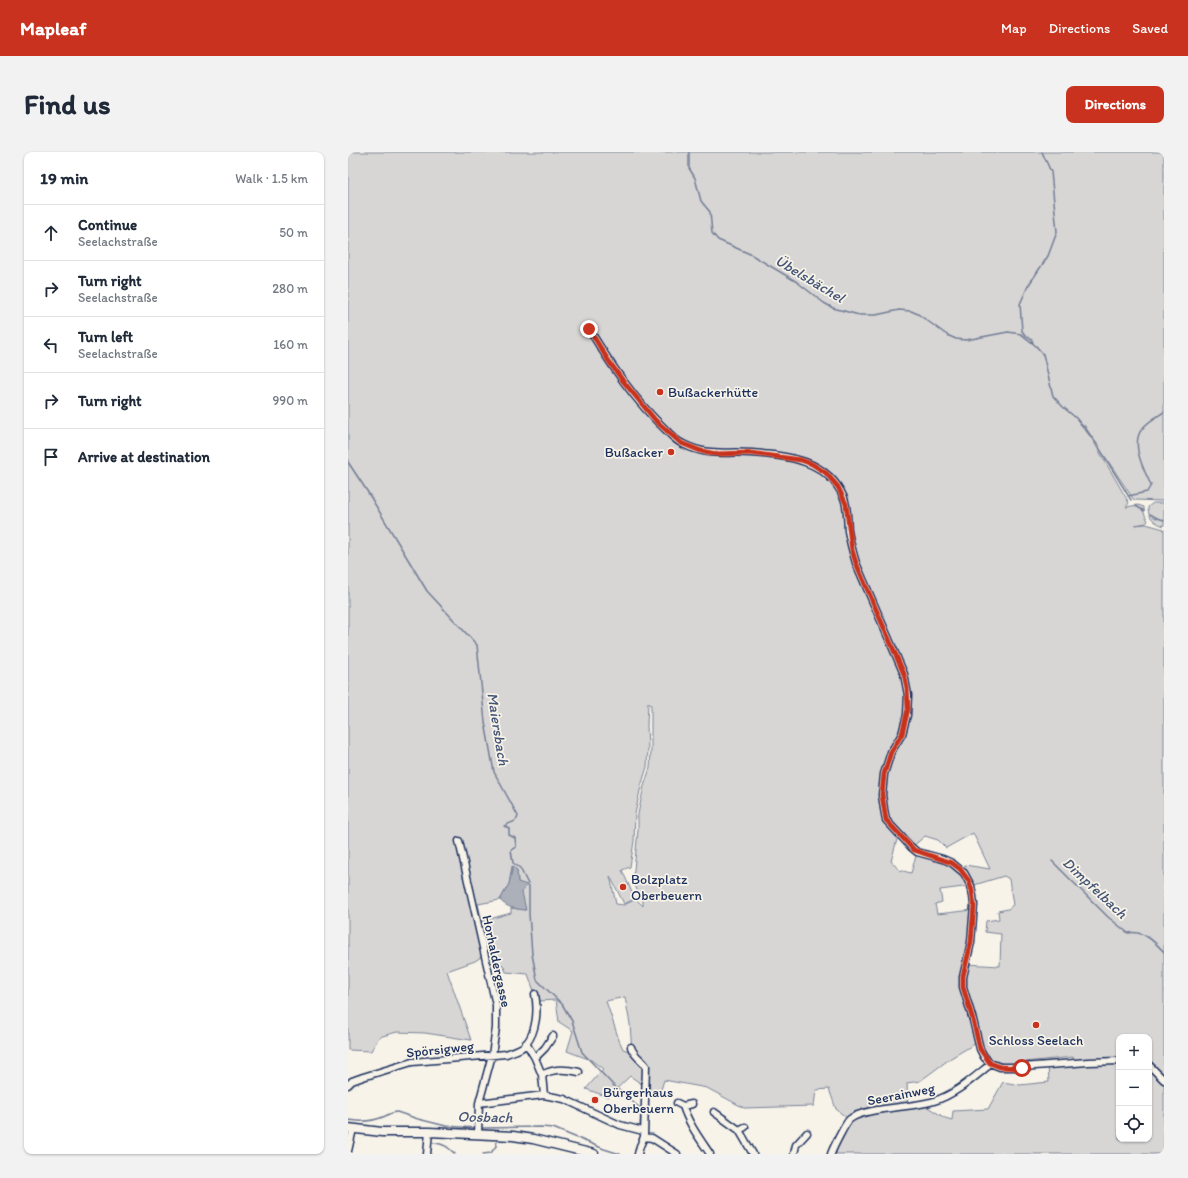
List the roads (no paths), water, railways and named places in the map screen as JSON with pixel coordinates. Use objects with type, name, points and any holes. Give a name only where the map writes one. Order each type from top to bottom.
[{"type":"main road","points":[[351,1128],[382,1132],[478,1131],[533,1139],[594,1154]]},
{"type":"street","points":[[589,329],[623,381],[656,421],[681,443],[701,451],[716,454],[750,453],[801,460],[821,470],[830,477],[838,487],[848,510],[848,530],[856,563],[904,674],[907,688],[908,709],[905,727],[888,759],[883,781],[883,802],[886,820],[914,850],[952,863],[960,869],[969,881],[974,906],[971,942],[963,976],[963,987],[980,1049],[990,1063],[1000,1067],[1022,1068],[1116,1061]]},
{"type":"street","name":"Horhaldergasse","points":[[459,841],[496,1005],[496,1028],[492,1055],[479,1103],[478,1131]]},
{"type":"street","points":[[535,994],[536,1001],[534,1028],[526,1043],[535,1058],[542,1075],[544,1095]]},
{"type":"street","points":[[535,1058],[545,1048],[553,1036]]},
{"type":"street","name":"Spörsigweg","points":[[348,1085],[352,1081],[363,1076],[412,1062],[506,1054],[520,1049],[526,1043]]},
{"type":"street","points":[[631,1047],[632,1052],[646,1066],[644,1134],[638,1154]]},
{"type":"street","name":"Seerainweg","points":[[831,1154],[849,1120],[865,1113],[933,1102],[948,1096],[988,1067]]},
{"type":"street","points":[[1152,1068],[1164,1080]]},
{"type":"street","points":[[542,1075],[550,1070],[566,1069],[579,1072]]},
{"type":"street","points":[[479,1103],[544,1095],[564,1099],[620,1125],[644,1134],[677,1154]]},
{"type":"street","points":[[677,1103],[683,1106],[692,1104]]},
{"type":"street","points":[[683,1106],[696,1133],[710,1154]]},
{"type":"street","points":[[714,1112],[742,1129],[753,1154]]},
{"type":"street","points":[[348,1153],[351,1128]]},
{"type":"street","points":[[427,1154],[429,1132]]},
{"type":"street","points":[[794,1154],[796,1145],[807,1133]]},
{"type":"waterway","name":"Übelsbächel","points":[[689,152],[689,168],[695,178],[701,201],[710,212],[712,233],[718,240],[750,254],[797,282],[824,303],[833,308],[859,315],[876,315],[899,310],[911,311],[918,314],[947,335],[956,339],[966,340],[1008,332],[1021,334],[1036,346],[1043,354],[1053,396],[1076,418],[1096,443],[1131,500]]},
{"type":"waterway","points":[[1033,343],[1032,340],[1022,331],[1020,304],[1028,286],[1048,256],[1057,232],[1051,172],[1042,152]]},
{"type":"waterway","points":[[1128,496],[1147,492],[1151,485],[1139,457],[1137,442],[1144,426],[1164,412]]},
{"type":"waterway","name":"Maiersbach","points":[[348,462],[427,591],[477,645],[485,722],[494,772],[518,816],[515,821],[504,826],[509,828],[509,835],[515,838],[516,847],[511,850],[513,863],[520,868],[529,886],[529,914],[532,954],[537,980],[562,1004],[572,1021],[582,1052],[613,1085],[641,1109],[640,1129]]},
{"type":"waterway","name":"Übelsbächel","points":[[1136,506],[1144,511]]},
{"type":"waterway","name":"Übelsbächel","points":[[1150,514],[1164,520]]},
{"type":"waterway","name":"Dimpfelbach","points":[[1052,861],[1108,917],[1128,933],[1139,933],[1148,937],[1164,952]]},
{"type":"waterway","name":"Oosbach","points":[[348,1120],[370,1121],[397,1112],[446,1126],[476,1128]]},
{"type":"waterway","name":"Oosbach","points":[[480,1128],[553,1128],[620,1154]]},
{"type":"waterway","points":[[483,1154],[491,1153],[496,1146],[497,1141]]},
{"type":"waterway","points":[[433,1143],[445,1146],[455,1154]]},
{"type":"place","name":"Bußackerhütte","points":[[660,392]]},
{"type":"place","name":"Bußacker","points":[[671,452]]},
{"type":"place","name":"Bolzplatz Oberbeuern","points":[[623,887]]},
{"type":"place","name":"Schloss Seelach","points":[[1036,1025]]},
{"type":"place","name":"Bürgerhaus Oberbeuern","points":[[595,1100]]}]
